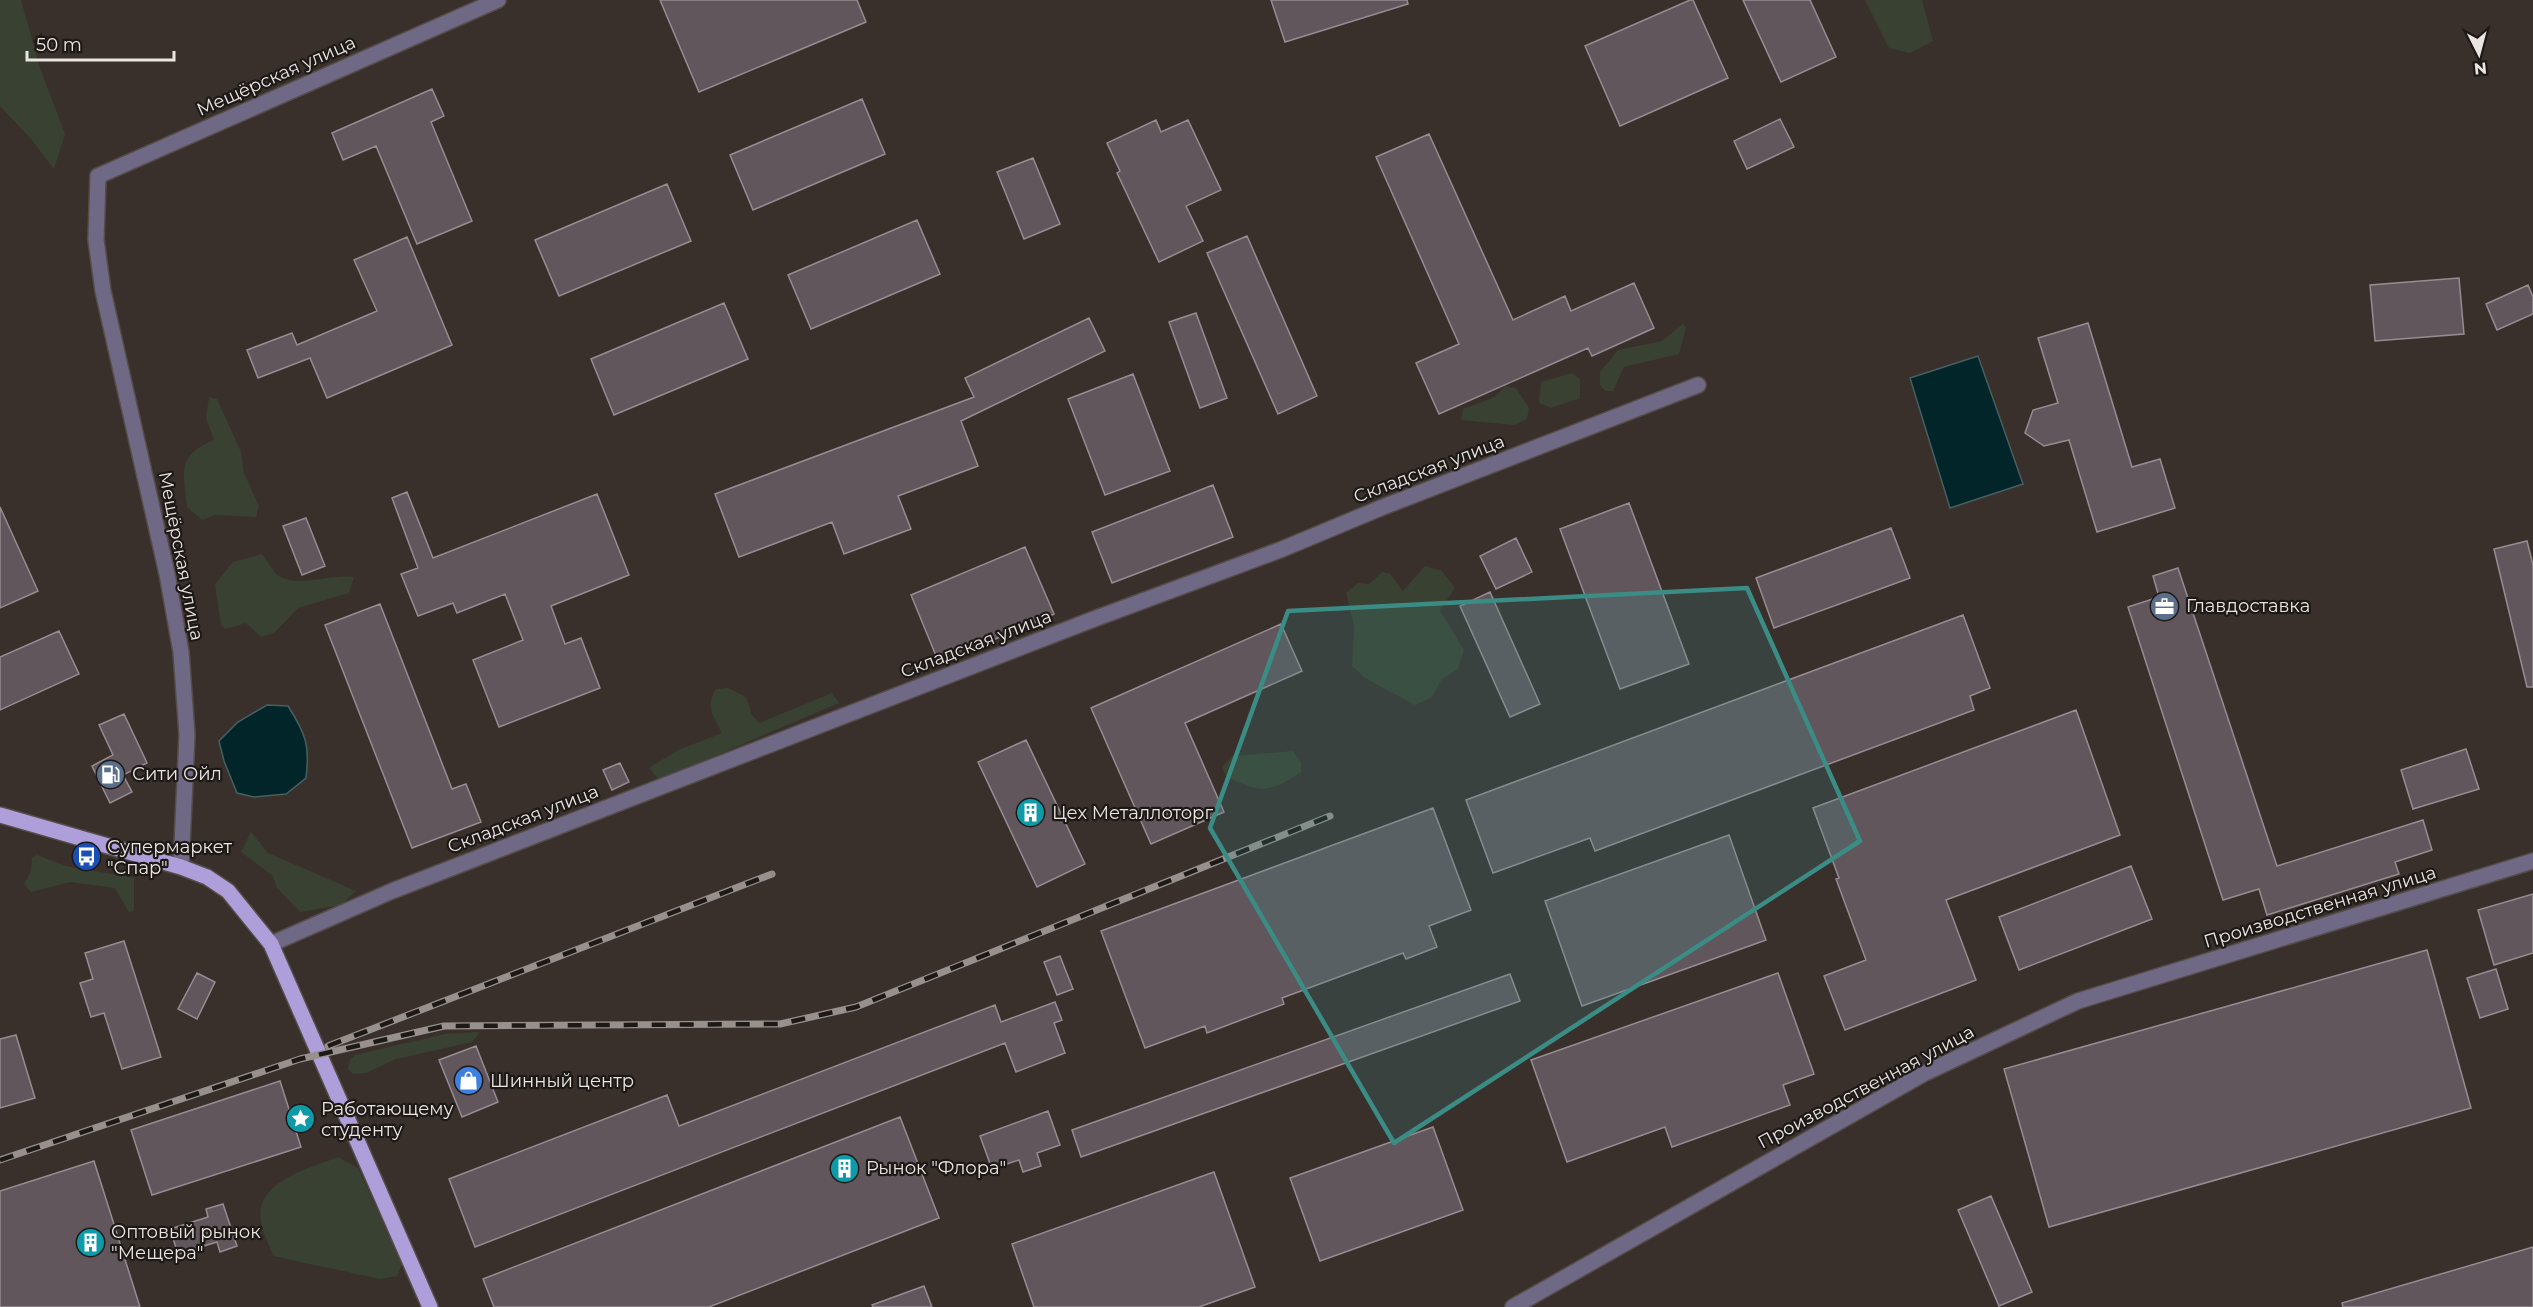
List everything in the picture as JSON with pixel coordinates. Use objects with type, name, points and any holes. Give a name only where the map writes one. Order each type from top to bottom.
[{"type":"main road","points":[[0,815],[181,867],[207,877],[228,891],[271,944],[430,1307]]},
{"type":"street","name":"Мещёрская улица","points":[[181,867],[187,735],[181,652],[167,574],[104,291],[96,240],[98,176],[498,0]]},
{"type":"street","name":"Складская улица","points":[[271,944],[393,891],[1083,623],[1280,550],[1383,507],[1698,385]]},
{"type":"street","name":"Производственная улица","points":[[1513,1307],[1925,1073],[2078,1001],[2533,861]]},
{"type":"highlighted area","points":[[1747,588],[1860,841],[1394,1143],[1210,828],[1288,611]]},
{"type":"green space","points":[[0,0],[21,0],[40,68],[65,134],[54,169],[31,139],[0,106]]},
{"type":"green space","points":[[1865,0],[1922,0],[1933,41],[1910,53],[1889,48]]},
{"type":"green space","points":[[1683,324],[1686,327],[1679,354],[1624,367],[1613,391],[1606,391],[1600,385],[1600,372],[1618,350],[1662,341]]},
{"type":"green space","points":[[1572,373],[1580,379],[1580,398],[1551,408],[1539,403],[1541,382]]},
{"type":"green space","points":[[1505,386],[1516,388],[1529,408],[1527,419],[1514,425],[1461,420],[1463,409],[1495,397]]},
{"type":"green space","points":[[209,397],[217,399],[241,452],[244,473],[259,506],[256,517],[215,515],[202,520],[187,507],[184,474],[188,458],[202,446],[214,440],[206,418]]},
{"type":"green space","points":[[262,554],[279,576],[295,581],[354,577],[349,593],[298,608],[274,633],[261,637],[246,623],[225,629],[221,625],[215,584],[233,562]]},
{"type":"green space","points":[[1425,566],[1442,571],[1455,588],[1440,610],[1464,650],[1458,669],[1442,679],[1431,698],[1415,705],[1365,678],[1352,666],[1354,626],[1346,593],[1358,583],[1369,584],[1382,572],[1390,574],[1403,591]]},
{"type":"green space","points":[[728,688],[746,697],[752,715],[759,723],[832,693],[839,703],[659,780],[649,768],[678,750],[722,733],[713,716],[711,701],[716,689]]},
{"type":"green space","points":[[1293,751],[1301,762],[1301,772],[1280,784],[1264,789],[1247,786],[1226,776],[1222,767],[1232,756]]},
{"type":"green space","points":[[251,832],[268,853],[356,891],[341,905],[300,912],[277,888],[273,876],[241,852]]},
{"type":"green space","points":[[37,855],[66,866],[134,878],[134,911],[129,912],[115,888],[70,882],[31,892],[24,884],[31,871],[32,858]]},
{"type":"green space","points":[[480,1032],[472,1042],[396,1059],[366,1073],[353,1074],[348,1069],[350,1060],[355,1055],[445,1034]]},
{"type":"green space","points":[[338,1157],[358,1168],[402,1264],[397,1276],[380,1279],[273,1256],[261,1220],[261,1207],[267,1195],[287,1178],[300,1171]]},
{"type":"water","points":[[1978,356],[2023,484],[1950,508],[1910,378]]},
{"type":"water","points":[[267,705],[288,706],[299,725],[307,749],[306,778],[286,794],[254,797],[237,793],[224,761],[219,741],[238,722]]},
{"type":"building","points":[[660,0],[857,0],[866,22],[699,92]]},
{"type":"building","points":[[1271,0],[1407,0],[1408,4],[1285,42]]},
{"type":"building","points":[[1693,0],[1728,78],[1620,126],[1585,46]]},
{"type":"building","points":[[1743,0],[1810,0],[1836,57],[1781,82]]},
{"type":"building","points":[[432,89],[444,116],[431,122],[472,221],[417,244],[376,146],[343,160],[332,133]]},
{"type":"building","points":[[862,99],[885,154],[753,210],[730,155]]},
{"type":"building","points":[[1780,119],[1794,147],[1747,169],[1734,141]]},
{"type":"building","points":[[1156,120],[1161,132],[1188,120],[1221,190],[1186,206],[1203,241],[1159,262],[1117,173],[1120,171],[1107,143]]},
{"type":"building","points":[[1429,134],[1513,320],[1565,296],[1571,311],[1634,283],[1654,328],[1592,356],[1588,348],[1439,414],[1416,363],[1459,344],[1376,157]]},
{"type":"building","points":[[1033,158],[1060,224],[1024,239],[997,172]]},
{"type":"building","points":[[667,184],[691,241],[559,296],[535,240]]},
{"type":"building","points":[[917,220],[940,274],[811,329],[788,275]]},
{"type":"building","points":[[1247,236],[1317,396],[1278,414],[1207,253]]},
{"type":"building","points":[[407,237],[452,345],[327,398],[310,358],[258,378],[247,350],[292,333],[297,345],[377,311],[354,260]]},
{"type":"building","points":[[2459,278],[2464,334],[2375,341],[2370,285]]},
{"type":"building","points":[[2528,285],[2533,297],[2533,314],[2497,330],[2486,304]]},
{"type":"building","points":[[724,303],[748,359],[614,415],[591,359]]},
{"type":"building","points":[[1196,313],[1227,398],[1200,408],[1169,322]]},
{"type":"building","points":[[1089,318],[1105,351],[961,421],[978,466],[898,496],[911,529],[844,554],[832,522],[739,557],[715,494],[974,397],[965,378]]},
{"type":"building","points":[[2088,323],[2132,467],[2160,459],[2175,508],[2097,532],[2069,440],[2044,446],[2025,433],[2033,410],[2058,403],[2038,338]]},
{"type":"building","points":[[1133,374],[1170,471],[1105,495],[1068,399]]},
{"type":"building","points":[[1213,485],[1233,537],[1112,583],[1092,532]]},
{"type":"building","points":[[407,492],[433,558],[597,494],[629,575],[551,606],[565,644],[581,638],[600,688],[499,727],[473,660],[523,640],[505,594],[457,613],[453,603],[418,616],[401,574],[418,568],[392,498]]},
{"type":"building","points":[[1629,503],[1689,664],[1620,689],[1560,529]]},
{"type":"building","points":[[0,507],[38,591],[0,608]]},
{"type":"building","points":[[306,518],[325,566],[302,575],[283,526]]},
{"type":"building","points":[[1891,528],[1910,578],[1774,628],[1756,578]]},
{"type":"building","points":[[1516,538],[1532,572],[1496,589],[1480,556]]},
{"type":"building","points":[[2527,541],[2533,565],[2533,687],[2527,687],[2494,549]]},
{"type":"building","points":[[1025,547],[1054,614],[939,663],[911,595]]},
{"type":"building","points":[[2178,568],[2277,866],[2423,820],[2432,850],[2395,862],[2399,874],[2267,915],[2259,889],[2223,900],[2128,607],[2159,597],[2153,576]]},
{"type":"building","points":[[1490,592],[1540,704],[1510,717],[1460,606]]},
{"type":"building","points":[[380,604],[452,789],[466,784],[481,822],[412,848],[325,625]]},
{"type":"building","points":[[1963,615],[1990,688],[1970,696],[1974,710],[1595,851],[1590,838],[1493,873],[1466,800]]},
{"type":"building","points":[[1281,624],[1302,671],[1185,723],[1224,812],[1151,844],[1091,708]]},
{"type":"building","points":[[59,631],[79,674],[0,710],[0,657]]},
{"type":"building","points":[[2076,710],[2120,835],[1946,900],[1976,980],[1845,1030],[1824,976],[1866,960],[1813,808]]},
{"type":"building","points":[[124,714],[147,763],[123,775],[132,792],[110,803],[92,766],[113,755],[99,725]]},
{"type":"building","name":"Цех Металлоторг","points":[[1026,740],[1085,864],[1037,887],[978,762]]},
{"type":"building","points":[[2466,749],[2479,789],[2413,809],[2401,770]]},
{"type":"building","points":[[620,763],[629,782],[612,790],[603,770]]},
{"type":"building","points":[[1433,808],[1471,910],[1429,926],[1437,947],[1406,959],[1403,953],[1282,998],[1284,1004],[1207,1033],[1205,1026],[1145,1048],[1101,931]]},
{"type":"building","points":[[1729,835],[1766,940],[1582,1006],[1545,901]]},
{"type":"building","points":[[2131,866],[2152,919],[2019,970],[1999,917]]},
{"type":"building","points":[[2533,894],[2533,953],[2494,965],[2478,910]]},
{"type":"building","points":[[124,941],[161,1057],[122,1069],[104,1013],[91,1017],[80,983],[93,979],[85,953]]},
{"type":"building","points":[[2427,950],[2471,1108],[2049,1227],[2004,1069]]},
{"type":"building","points":[[1060,956],[1073,989],[1057,995],[1044,962]]},
{"type":"building","points":[[2496,969],[2508,1009],[2480,1018],[2467,978]]},
{"type":"building","points":[[197,973],[215,982],[197,1019],[178,1009]]},
{"type":"building","points":[[1778,973],[1814,1074],[1783,1085],[1790,1105],[1672,1147],[1665,1127],[1567,1162],[1531,1060]]},
{"type":"building","points":[[1510,974],[1520,1001],[1081,1157],[1072,1130]]},
{"type":"building","points":[[1055,1002],[1062,1020],[1054,1023],[1065,1053],[1016,1072],[1005,1043],[475,1247],[449,1179],[667,1095],[679,1126],[995,1005],[1001,1022]]},
{"type":"building","points":[[16,1035],[35,1098],[0,1108],[0,1039]]},
{"type":"building","name":"Шинный центр","points":[[476,1046],[498,1102],[462,1117],[439,1060]]},
{"type":"building","points":[[280,1081],[301,1147],[152,1195],[131,1130]]},
{"type":"building","points":[[1048,1111],[1060,1145],[1037,1153],[1041,1166],[1023,1172],[1019,1160],[992,1169],[980,1136]]},
{"type":"building","name":"Рынок \"Флора\"","points":[[900,1117],[939,1218],[709,1307],[494,1307],[483,1279]]},
{"type":"building","points":[[1433,1127],[1463,1210],[1320,1261],[1290,1178]]},
{"type":"building","points":[[94,1161],[140,1307],[0,1307],[0,1191]]},
{"type":"building","points":[[1214,1172],[1255,1287],[1199,1307],[1034,1307],[1012,1244]]},
{"type":"building","points":[[1991,1196],[2032,1292],[1999,1306],[1958,1210]]},
{"type":"building","points":[[223,1204],[237,1246],[220,1252],[217,1242],[178,1254],[170,1229],[208,1217],[206,1209]]},
{"type":"building","points":[[2533,1247],[2533,1307],[2343,1307],[2342,1303]]},
{"type":"building","points":[[924,1286],[932,1307],[873,1307],[872,1305]]},
{"type":"railway","points":[[0,1160],[300,1059],[444,1026],[780,1024],[856,1007],[1330,816]]},
{"type":"railway","points":[[328,1046],[772,874]]},
{"type":"place","name":"Главдоставка","points":[[2165,606]]},
{"type":"place","name":"Сити Ойл","points":[[111,774]]},
{"type":"place","name":"Цех Металлоторг","points":[[1031,813]]},
{"type":"place","name":"Супермаркет \"Спар\"","points":[[86,857]]},
{"type":"place","name":"Шинный центр","points":[[469,1081]]},
{"type":"place","name":"Работающему студенту","points":[[300,1119]]},
{"type":"place","name":"Рынок \"Флора\"","points":[[845,1168]]},
{"type":"place","name":"Оптовый рынок \"Мещера\"","points":[[90,1242]]}]
